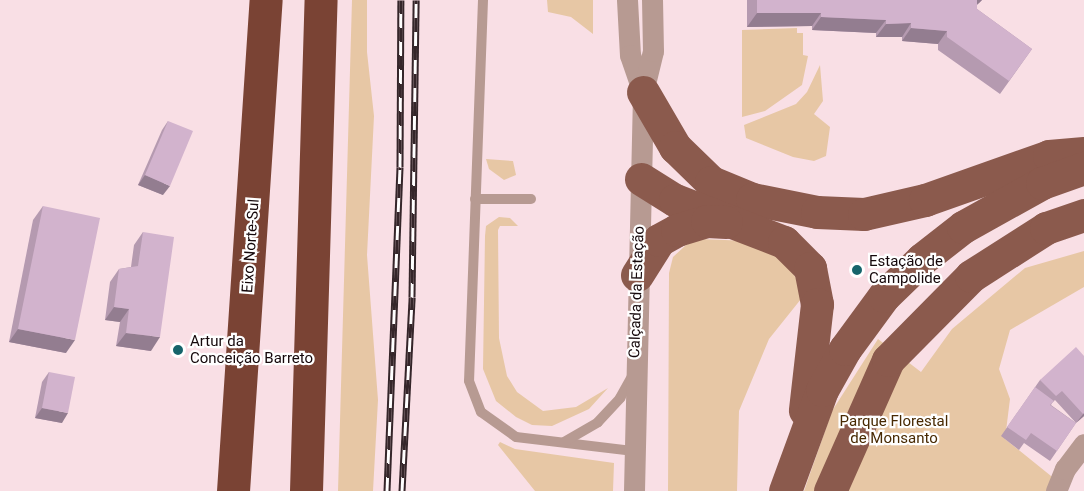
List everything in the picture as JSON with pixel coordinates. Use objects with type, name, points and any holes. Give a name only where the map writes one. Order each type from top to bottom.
[{"type":"highway","name":"Eixo Norte-Sul","points":[[233,491],[266,0]]},
{"type":"highway","points":[[306,491],[321,0]]},
{"type":"main road","points":[[643,92],[675,147],[711,182]]},
{"type":"main road","points":[[640,179],[711,182],[752,199],[806,210],[864,214],[925,200],[1049,156],[1084,153]]},
{"type":"main road","points":[[785,491],[822,390],[845,349],[884,296],[922,259],[1002,203],[1084,168]]},
{"type":"main road","points":[[640,179],[675,200],[742,223],[784,242],[810,268],[817,304],[803,438]]},
{"type":"main road","points":[[830,491],[888,360],[971,276],[1046,228],[1084,215]]},
{"type":"main road","points":[[637,275],[659,240],[677,230],[707,221],[742,223]]},
{"type":"street","name":"Calçada da Estação","points":[[627,0],[630,55],[643,92]]},
{"type":"street","name":"Calçada da Estação","points":[[634,491],[634,370],[643,92],[653,51],[652,0]]},
{"type":"street","points":[[1056,491],[1065,469],[1084,444]]},
{"type":"lane","points":[[484,3],[474,199],[469,381],[481,412],[516,437],[634,451]]},
{"type":"lane","points":[[474,199],[531,200]]},
{"type":"lane","points":[[564,442],[598,422],[620,398],[634,370]]},
{"type":"green space","points":[[352,0],[367,0],[367,52],[374,116],[367,255],[378,400],[373,491],[338,491]]},
{"type":"green space","points":[[547,0],[593,0],[593,34],[571,17],[548,12]]},
{"type":"green space","points":[[797,28],[797,33],[803,33],[803,55],[808,56],[802,85],[765,111],[742,117],[742,30]]},
{"type":"green space","points":[[820,65],[823,101],[814,114],[830,127],[826,156],[814,161],[793,157],[746,138],[744,125],[796,104],[807,92]]},
{"type":"green space","points":[[486,159],[513,161],[516,175],[504,180],[489,169]]},
{"type":"green space","points":[[499,217],[510,218],[518,226],[500,226],[498,230],[499,338],[507,376],[517,392],[543,411],[576,407],[608,388],[589,409],[552,426],[532,425],[516,417],[496,401],[483,369],[486,226]]},
{"type":"green space","points":[[700,239],[749,241],[784,260],[796,278],[801,299],[769,339],[739,411],[737,491],[668,491],[669,273],[673,257],[686,245]]},
{"type":"green space","name":"Parque Florestal de Monsanto","points":[[1084,251],[1084,287],[1010,330],[999,369],[1010,399],[1005,439],[1056,480],[1051,491],[804,491],[832,411],[878,339],[921,372],[952,329],[1025,268]]},
{"type":"green space","points":[[500,442],[515,449],[614,463],[613,491],[535,491],[498,445]]},
{"type":"building","points":[[757,0],[977,0],[977,9],[1032,49],[1009,81],[947,37],[947,31],[911,28],[911,23],[886,24],[886,20],[821,17],[821,13],[757,13]]},
{"type":"building","points":[[168,121],[193,131],[170,186],[145,175]]},
{"type":"building","points":[[43,206],[100,218],[75,340],[18,329]]},
{"type":"building","points":[[143,232],[174,237],[160,337],[126,333],[129,309],[114,307],[119,269],[138,266]]},
{"type":"building","points":[[1076,347],[1084,356],[1083,414],[1062,391],[1056,396],[1040,380]]},
{"type":"building","points":[[49,372],[75,377],[68,413],[42,408]]},
{"type":"building","points":[[1035,387],[1054,401],[1050,405],[1076,423],[1057,451],[1031,433],[1026,440],[1007,427]]},
{"type":"railway","points":[[387,491],[400,167],[401,0]]},
{"type":"railway","points":[[402,491],[412,297],[416,0]]},
{"type":"place","name":"Estação de Campolide","points":[[857,270]]},
{"type":"place","name":"Artur da Conceição Barreto","points":[[178,350]]}]
